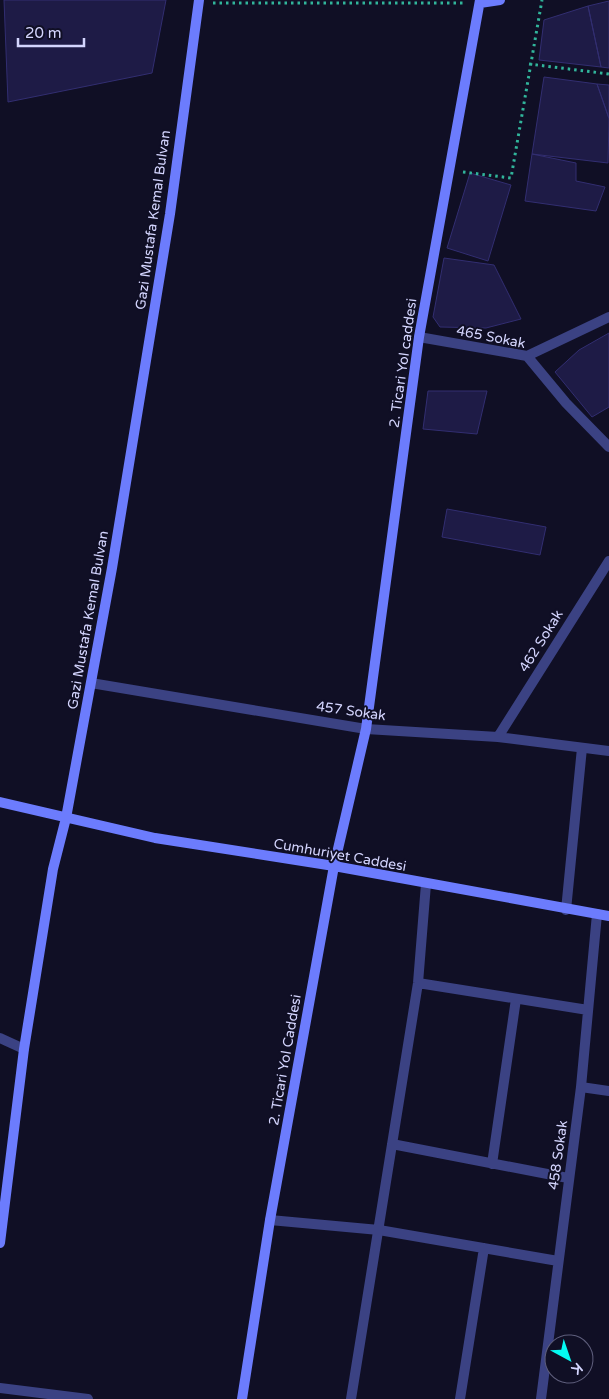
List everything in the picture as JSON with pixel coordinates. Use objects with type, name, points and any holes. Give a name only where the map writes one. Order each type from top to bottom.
[{"type":"main road","points":[[480,1],[500,0]]},
{"type":"main road","name":"2. Ticari Yol caddesi","points":[[366,729],[419,337],[480,1]]},
{"type":"main road","name":"Gazi Mustafa Kemal Bulvan","points":[[0,1243],[24,1049],[53,869],[66,818],[92,683],[170,214],[198,2]]},
{"type":"main road","name":"2. Ticari Yol Caddesi","points":[[242,1399],[270,1220],[334,866],[366,729]]},
{"type":"main road","name":"Cumhuriyet Caddesi","points":[[0,802],[154,838],[334,866],[566,910],[609,916]]},
{"type":"street","points":[[527,356],[609,317]]},
{"type":"street","name":"465 Sokak","points":[[419,337],[527,356],[566,403],[609,447]]},
{"type":"street","name":"462 Sokak","points":[[498,737],[609,561]]},
{"type":"street","name":"457 Sokak","points":[[92,683],[366,729],[498,737],[609,751]]},
{"type":"street","points":[[566,910],[582,748]]},
{"type":"street","points":[[351,1399],[418,983],[426,884]]},
{"type":"street","name":"458 Sokak","points":[[541,1399],[581,1087],[597,914]]},
{"type":"street","points":[[418,983],[588,1010]]},
{"type":"street","points":[[492,1164],[516,999]]},
{"type":"street","points":[[0,1038],[24,1049]]},
{"type":"street","points":[[581,1087],[609,1090]]},
{"type":"street","points":[[392,1144],[568,1178]]},
{"type":"street","points":[[270,1220],[379,1230],[558,1261]]},
{"type":"street","points":[[460,1399],[484,1248]]},
{"type":"street","points":[[0,1388],[88,1399]]},
{"type":"path","points":[[449,170],[511,178],[529,64],[542,0]]},
{"type":"path","points":[[198,2],[480,1]]},
{"type":"path","points":[[529,64],[609,74]]},
{"type":"building","points":[[4,0],[166,0],[152,73],[8,102]]},
{"type":"building","points":[[609,1],[609,68],[601,67],[588,6]]},
{"type":"building","points":[[588,6],[601,67],[539,60],[544,20]]},
{"type":"building","points":[[544,77],[597,84],[609,119],[608,163],[532,154]]},
{"type":"building","points":[[597,84],[609,85],[609,118]]},
{"type":"building","points":[[532,154],[576,163],[576,181],[605,187],[596,211],[525,201]]},
{"type":"building","points":[[470,173],[511,185],[488,261],[447,248]]},
{"type":"building","points":[[444,258],[494,265],[521,319],[486,328],[440,327],[433,317]]},
{"type":"building","points":[[609,333],[609,407],[592,417],[555,372],[579,350]]},
{"type":"building","points":[[428,391],[487,391],[477,434],[423,429]]},
{"type":"building","points":[[447,509],[546,527],[540,555],[442,537]]}]
